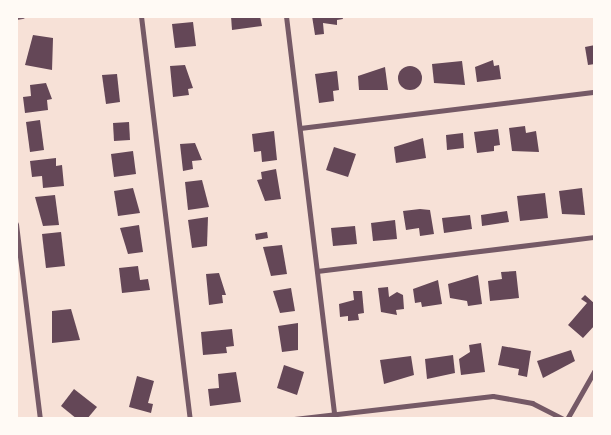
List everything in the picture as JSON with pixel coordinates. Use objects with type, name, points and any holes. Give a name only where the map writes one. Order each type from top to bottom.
[{"type":"street","points":[[16,17],[22,16]]},
{"type":"street","points":[[141,16],[190,419]]},
{"type":"street","points":[[286,16],[334,414]]},
{"type":"street","points":[[300,128],[595,92]]},
{"type":"street","points":[[16,224],[40,419]]},
{"type":"street","points":[[317,271],[595,238]]},
{"type":"street","points":[[567,419],[595,370]]},
{"type":"street","points":[[294,419],[493,396],[532,403],[563,419]]},
{"type":"building","points":[[231,16],[260,16],[262,26],[232,30]]},
{"type":"building","points":[[312,16],[342,16],[343,19],[337,20],[337,25],[323,23],[324,34],[315,35]]},
{"type":"building","points":[[193,22],[196,46],[175,48],[172,24]]},
{"type":"building","points":[[33,35],[53,38],[52,70],[25,65]]},
{"type":"building","points":[[595,45],[595,64],[588,65],[585,47]]},
{"type":"building","points":[[493,60],[494,66],[499,65],[501,79],[477,82],[475,67]]},
{"type":"building","points":[[462,61],[465,85],[434,83],[432,64]]},
{"type":"building","points":[[185,65],[193,88],[188,89],[189,95],[173,97],[170,66]]},
{"type":"building","points":[[410,66],[419,69],[422,78],[419,87],[410,90],[401,87],[398,78],[401,69]]},
{"type":"building","points":[[385,67],[388,90],[359,90],[358,76]]},
{"type":"building","points":[[337,71],[339,90],[333,91],[334,101],[319,103],[315,74]]},
{"type":"building","points":[[117,74],[120,102],[106,104],[102,75]]},
{"type":"building","points":[[46,83],[52,99],[47,100],[48,110],[25,113],[23,97],[31,96],[30,85]]},
{"type":"building","points":[[40,120],[44,150],[30,152],[26,122]]},
{"type":"building","points":[[129,122],[130,140],[114,141],[113,123]]},
{"type":"building","points":[[525,126],[526,133],[536,131],[539,152],[512,151],[509,128]]},
{"type":"building","points":[[498,129],[500,145],[494,146],[494,151],[477,153],[474,132]]},
{"type":"building","points":[[274,131],[277,160],[262,162],[261,151],[254,152],[252,134]]},
{"type":"building","points":[[463,133],[464,148],[447,150],[446,135]]},
{"type":"building","points":[[423,138],[426,158],[396,163],[394,147]]},
{"type":"building","points":[[195,143],[202,160],[192,161],[193,169],[183,171],[180,144]]},
{"type":"building","points":[[334,147],[356,154],[348,177],[326,170]]},
{"type":"building","points":[[133,151],[136,174],[114,177],[111,154]]},
{"type":"building","points":[[56,158],[56,166],[62,165],[64,186],[43,188],[42,176],[32,177],[30,161]]},
{"type":"building","points":[[276,169],[281,199],[265,201],[257,180],[262,179],[261,172]]},
{"type":"building","points":[[202,180],[209,207],[188,210],[185,182]]},
{"type":"building","points":[[133,188],[140,213],[118,216],[114,191]]},
{"type":"building","points":[[582,188],[585,215],[562,214],[559,191]]},
{"type":"building","points":[[545,193],[548,218],[520,221],[517,196]]},
{"type":"building","points":[[55,195],[59,225],[43,226],[35,197]]},
{"type":"building","points":[[430,210],[434,234],[420,236],[419,228],[406,230],[403,211]]},
{"type":"building","points":[[507,211],[509,222],[482,226],[481,215]]},
{"type":"building","points":[[470,215],[472,229],[444,233],[442,218]]},
{"type":"building","points":[[208,217],[207,246],[192,248],[188,220]]},
{"type":"building","points":[[395,220],[397,239],[373,241],[371,223]]},
{"type":"building","points":[[139,225],[143,252],[128,254],[120,228]]},
{"type":"building","points":[[355,226],[357,244],[333,246],[331,228]]},
{"type":"building","points":[[61,232],[65,266],[46,268],[42,234]]},
{"type":"building","points":[[267,232],[268,238],[256,240],[255,234]]},
{"type":"building","points":[[282,245],[287,274],[271,276],[263,247]]},
{"type":"building","points":[[138,266],[140,280],[148,279],[150,290],[122,293],[119,268]]},
{"type":"building","points":[[516,271],[519,298],[490,301],[488,281],[502,279],[501,272]]},
{"type":"building","points":[[219,273],[226,295],[222,295],[223,303],[209,305],[206,274]]},
{"type":"building","points":[[478,275],[482,304],[468,306],[467,301],[450,298],[448,284]]},
{"type":"building","points":[[438,280],[442,304],[422,307],[421,302],[415,303],[413,289]]},
{"type":"building","points":[[388,287],[389,297],[397,292],[403,295],[404,309],[396,310],[397,315],[381,312],[378,288]]},
{"type":"building","points":[[291,288],[295,311],[280,313],[273,291]]},
{"type":"building","points":[[353,291],[362,291],[364,313],[358,314],[359,320],[348,321],[348,316],[340,317],[339,304],[354,300]]},
{"type":"building","points":[[585,295],[595,304],[595,325],[583,338],[568,325],[587,303],[581,299]]},
{"type":"building","points":[[71,309],[80,340],[52,343],[52,311]]},
{"type":"building","points":[[298,323],[298,350],[282,352],[278,326]]},
{"type":"building","points":[[232,329],[234,346],[226,347],[227,353],[203,355],[201,332]]},
{"type":"building","points":[[481,343],[485,372],[461,375],[459,359],[470,352],[469,345]]},
{"type":"building","points":[[502,346],[531,351],[527,377],[518,375],[519,369],[498,365]]},
{"type":"building","points":[[571,350],[575,361],[543,378],[537,361]]},
{"type":"building","points":[[453,355],[455,373],[427,379],[425,359]]},
{"type":"building","points":[[411,356],[414,375],[384,384],[380,360]]},
{"type":"building","points":[[284,365],[304,372],[297,395],[277,388]]},
{"type":"building","points":[[236,372],[241,402],[210,406],[208,389],[219,388],[218,374]]},
{"type":"building","points":[[137,376],[154,381],[148,403],[153,404],[151,413],[129,407]]},
{"type":"building","points":[[74,389],[97,407],[87,419],[77,419],[61,406]]}]
